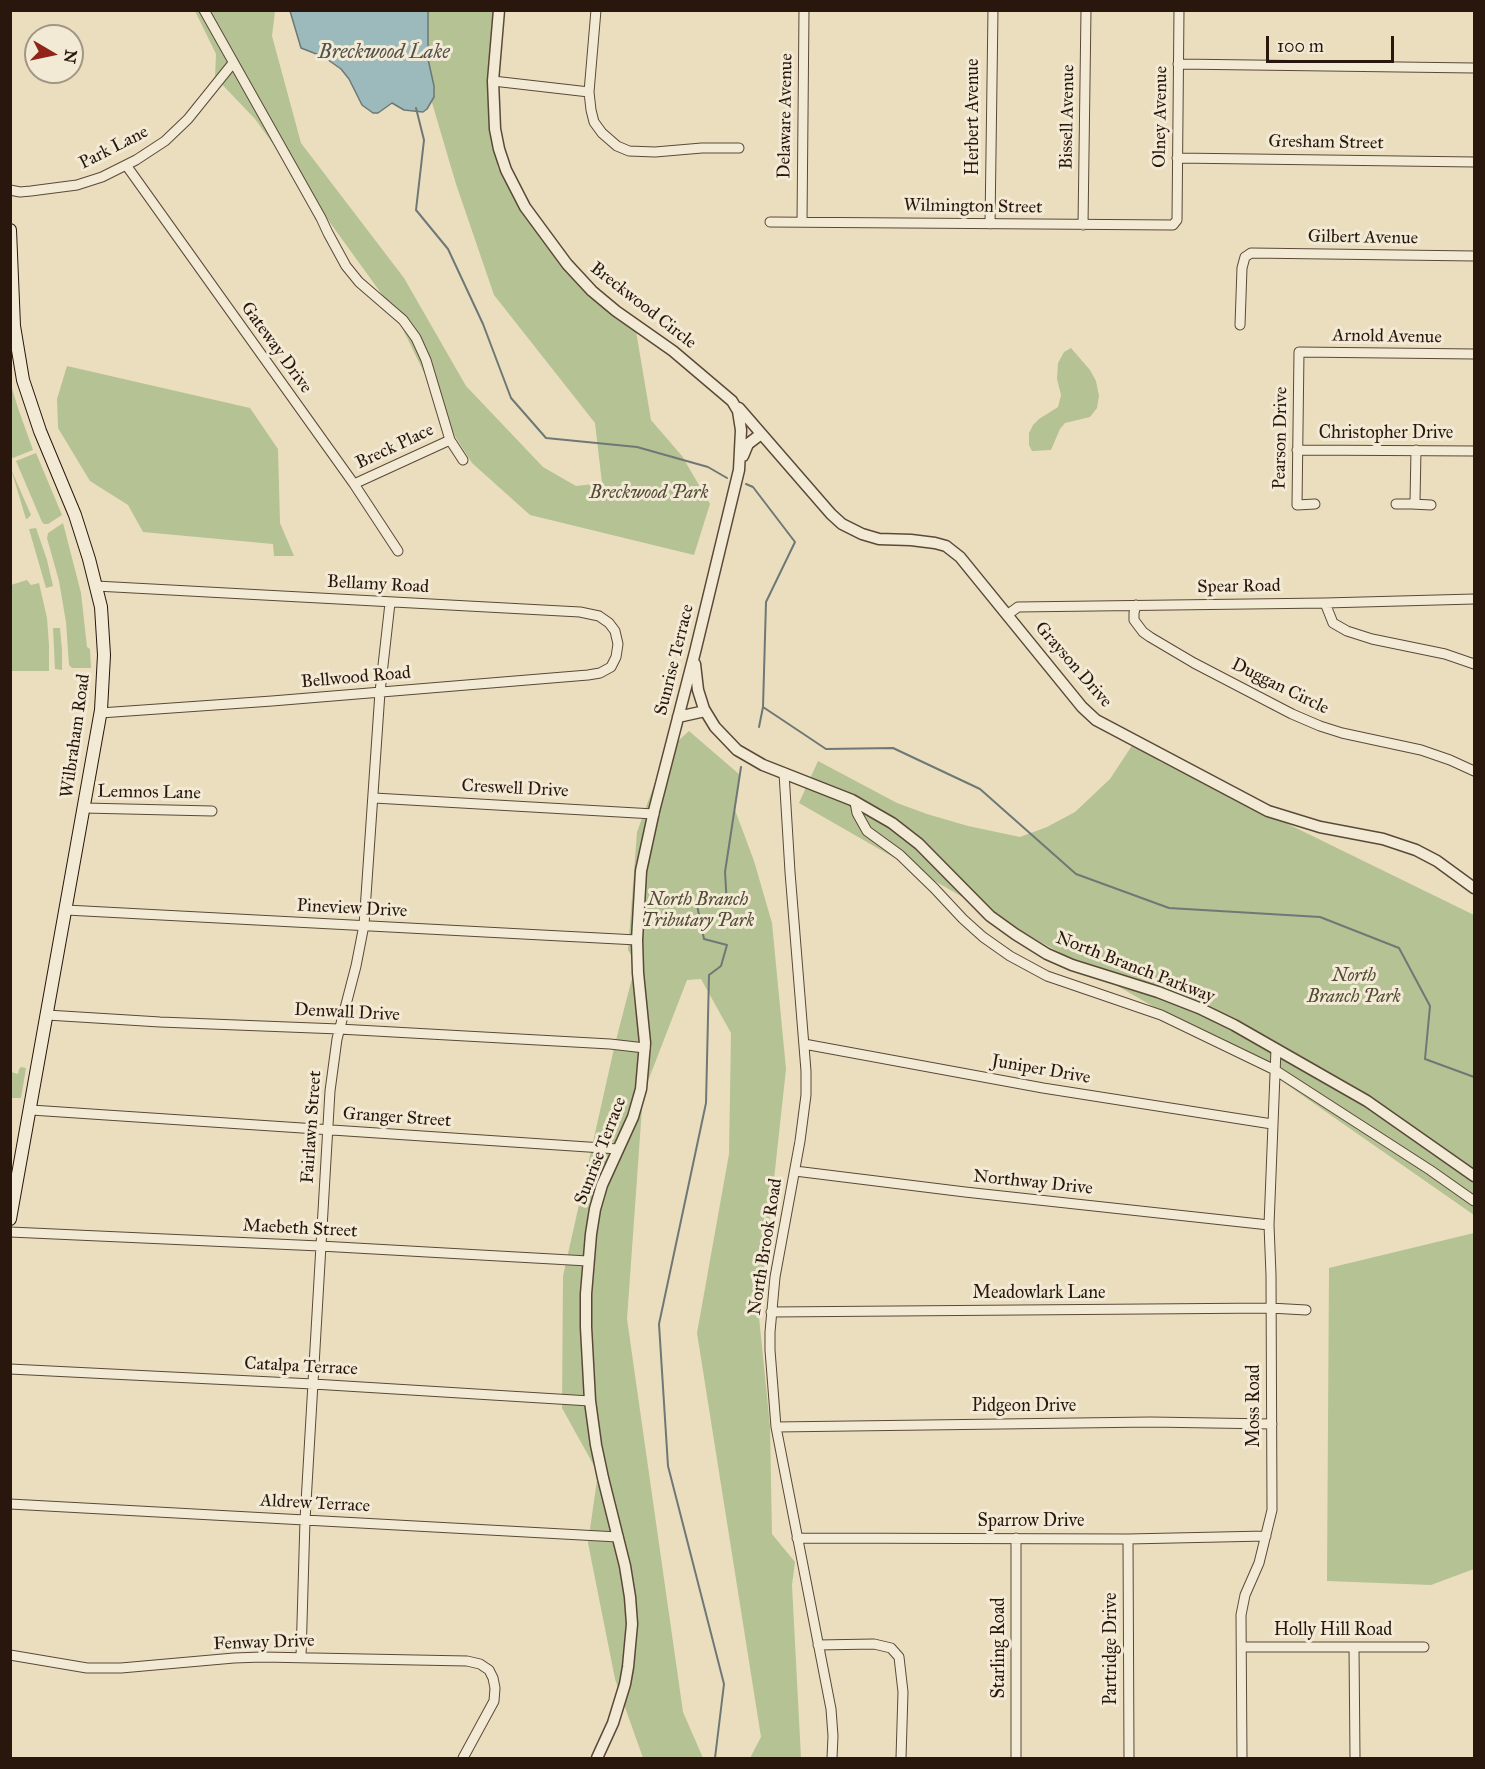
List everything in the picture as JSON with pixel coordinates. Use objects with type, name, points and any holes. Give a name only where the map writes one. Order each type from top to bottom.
[{"type":"main road","name":"Wilbraham Road","points":[[10,230],[14,326],[23,380],[40,431],[75,515],[96,586],[102,615],[104,646],[100,713],[10,1219]]},
{"type":"street","points":[[204,10],[346,266],[359,282],[403,320],[416,338],[426,360],[450,440],[463,460]]},
{"type":"street","name":"Breckwood Circle","points":[[499,10],[493,81],[496,133],[506,170],[525,207],[578,277],[604,302],[673,351],[732,400],[761,434]]},
{"type":"street","points":[[596,10],[589,92],[594,122],[602,133],[617,146],[629,151],[739,148]]},
{"type":"street","name":"Delaware Avenue","points":[[802,222],[804,10]]},
{"type":"street","name":"Herbert Avenue","points":[[990,224],[993,10]]},
{"type":"street","name":"Bissell Avenue","points":[[1083,225],[1086,10]]},
{"type":"street","name":"Olney Avenue","points":[[1175,224],[1177,220],[1179,10]]},
{"type":"street","name":"Park Lane","points":[[10,190],[20,192],[65,187],[102,177],[126,165],[157,147],[173,134],[195,112],[233,63]]},
{"type":"street","points":[[1178,64],[1474,68]]},
{"type":"street","points":[[493,81],[589,92]]},
{"type":"street","name":"Gresham Street","points":[[1177,158],[1474,162]]},
{"type":"street","name":"Gateway Drive","points":[[126,165],[354,484],[398,551]]},
{"type":"street","name":"Wilmington Street","points":[[770,222],[1170,226],[1175,224]]},
{"type":"street","name":"Gilbert Avenue","points":[[1240,325],[1242,268],[1245,257],[1251,253],[1474,256]]},
{"type":"street","name":"Arnold Avenue","points":[[1299,352],[1474,354]]},
{"type":"street","name":"Pearson Drive","points":[[1299,352],[1297,505],[1315,504]]},
{"type":"street","points":[[732,400],[740,420],[739,470]]},
{"type":"street","points":[[739,470],[744,449],[761,434]]},
{"type":"street","name":"Grayson Drive","points":[[761,434],[842,524],[879,539],[930,542],[946,546],[960,557],[1082,707],[1096,720],[1268,811],[1320,827],[1408,846],[1437,861],[1474,888]]},
{"type":"street","name":"Breck Place","points":[[354,484],[450,440]]},
{"type":"street","name":"Christopher Drive","points":[[1298,450],[1474,451]]},
{"type":"street","points":[[1412,504],[1416,500],[1416,450]]},
{"type":"street","name":"Sunrise Terrace","points":[[597,1758],[610,1732],[618,1708],[628,1667],[632,1615],[629,1587],[598,1456],[590,1401],[586,1327],[592,1221],[598,1197],[636,1108],[643,1081],[645,1048],[637,940],[641,871],[739,470]]},
{"type":"street","points":[[1396,504],[1431,505]]},
{"type":"street","name":"Bellamy Road","points":[[96,586],[593,614],[609,622],[617,635],[618,649],[612,665]]},
{"type":"street","name":"Spear Road","points":[[1007,615],[1018,607],[1474,599]]},
{"type":"street","name":"Fairlawn Street","points":[[301,1657],[305,1520],[330,1080],[339,1029],[356,966],[364,925],[380,692],[390,603]]},
{"type":"street","points":[[1325,603],[1333,623],[1347,631],[1372,639],[1445,654],[1474,664]]},
{"type":"street","name":"Duggan Circle","points":[[1136,605],[1134,620],[1150,637],[1285,711],[1331,730],[1421,750],[1450,759],[1474,771]]},
{"type":"street","name":"North Branch Parkway","points":[[696,649],[697,683],[705,711],[719,732],[737,750],[756,761],[855,802],[906,833],[937,861],[990,916],[1035,946],[1072,965],[1150,989],[1234,1025],[1367,1101],[1474,1176]]},
{"type":"street","name":"Bellwood Road","points":[[100,713],[272,702],[588,675],[605,671],[612,665]]},
{"type":"street","points":[[678,717],[705,711]]},
{"type":"street","name":"North Brook Road","points":[[784,773],[806,1071],[805,1104],[795,1171],[775,1277],[770,1350],[776,1427],[832,1719],[832,1758]]},
{"type":"street","name":"Creswell Drive","points":[[374,798],[654,814]]},
{"type":"street","points":[[855,802],[857,813],[867,831],[900,855],[982,937],[1010,956],[1047,976],[1161,1015],[1275,1070],[1430,1170],[1474,1202]]},
{"type":"street","name":"Lemnos Lane","points":[[84,808],[212,811]]},
{"type":"street","name":"Pineview Drive","points":[[66,910],[637,940]]},
{"type":"street","name":"Denwall Drive","points":[[47,1015],[339,1029],[610,1044],[645,1048]]},
{"type":"street","name":"Juniper Drive","points":[[804,1044],[1055,1089],[1272,1124]]},
{"type":"street","name":"Moss Road","points":[[1242,1758],[1241,1615],[1245,1595],[1259,1563],[1272,1510],[1269,1225],[1276,1049]]},
{"type":"street","name":"Granger Street","points":[[31,1110],[618,1149]]},
{"type":"street","name":"Northway Drive","points":[[795,1171],[1269,1225]]},
{"type":"street","name":"Maebeth Street","points":[[10,1232],[588,1261]]},
{"type":"street","name":"Meadowlark Lane","points":[[771,1312],[1270,1308],[1306,1310]]},
{"type":"street","name":"Catalpa Terrace","points":[[10,1369],[590,1401]]},
{"type":"street","name":"Pidgeon Drive","points":[[776,1427],[1151,1422],[1272,1424]]},
{"type":"street","name":"Aldrew Terrace","points":[[10,1504],[618,1537]]},
{"type":"street","name":"Sparrow Drive","points":[[797,1538],[1128,1539],[1266,1536]]},
{"type":"street","name":"Starling Road","points":[[1016,1538],[1016,1758]]},
{"type":"street","name":"Partridge Drive","points":[[1128,1539],[1129,1758]]},
{"type":"street","points":[[818,1645],[874,1644],[891,1648],[899,1657],[903,1692],[901,1758]]},
{"type":"street","name":"Holly Hill Road","points":[[1242,1647],[1424,1647]]},
{"type":"street","points":[[1354,1647],[1355,1758]]},
{"type":"street","name":"Fenway Drive","points":[[10,1655],[87,1668],[121,1668],[234,1658],[301,1657],[467,1661],[480,1664],[489,1670],[493,1678],[495,1696],[463,1758]]},
{"type":"green space","name":"Breckwood Park","points":[[195,11],[275,11],[272,36],[301,143],[404,278],[466,386],[543,467],[576,486],[602,483],[595,423],[494,295],[456,184],[405,11],[498,11],[489,110],[498,168],[569,264],[635,325],[651,420],[682,456],[710,504],[694,555],[530,515],[472,463],[455,436],[394,311],[255,119],[215,77],[216,54]]},
{"type":"green space","points":[[1071,348],[1090,370],[1096,381],[1099,396],[1097,408],[1090,417],[1065,423],[1051,450],[1032,451],[1029,445],[1029,433],[1039,419],[1058,407],[1061,395],[1057,379],[1058,363],[1064,352]]},
{"type":"green space","points":[[67,366],[250,408],[278,449],[280,523],[294,556],[274,556],[273,544],[143,532],[128,505],[90,481],[58,428],[57,399]]},
{"type":"green space","points":[[10,382],[33,450],[13,458],[10,456]]},
{"type":"green space","points":[[36,453],[62,515],[48,524],[42,522],[16,461]]},
{"type":"green space","points":[[11,469],[31,515],[27,519],[26,519]]},
{"type":"green space","points":[[63,523],[81,593],[91,668],[72,668],[69,665],[66,622],[59,581],[47,538],[48,533]]},
{"type":"green space","points":[[36,528],[53,586],[46,588],[29,529]]},
{"type":"green space","points":[[27,580],[31,585],[39,583],[47,618],[49,671],[11,671],[11,585]]},
{"type":"green space","points":[[53,628],[60,628],[62,670],[55,669]]},
{"type":"green space","name":"North Branch Tributary Park","points":[[689,731],[740,775],[735,810],[754,861],[772,923],[786,1069],[759,1317],[770,1426],[772,1534],[795,1562],[792,1585],[801,1758],[750,1758],[761,1737],[697,1333],[729,1154],[731,1033],[701,979],[687,980],[643,1094],[627,1319],[683,1712],[703,1758],[643,1758],[615,1679],[588,1543],[598,1473],[562,1408],[563,1276],[615,1044],[636,963],[628,950],[637,832],[666,752]]},
{"type":"green space","name":"North Branch Park","points":[[1137,738],[1162,752],[1159,761],[1474,915],[1474,1215],[1276,1077],[799,803],[818,761],[897,803],[968,826],[1020,837],[1047,827],[1075,812],[1110,779]]},
{"type":"green space","points":[[21,1067],[26,1068],[21,1098],[11,1098],[11,1072],[18,1074]]},
{"type":"green space","points":[[1474,1233],[1474,1569],[1431,1585],[1327,1581],[1329,1268]]},
{"type":"water","name":"Breckwood Lake","points":[[290,11],[428,11],[428,59],[434,97],[427,109],[423,112],[404,110],[392,103],[378,113],[373,113],[362,105],[349,79],[341,69],[324,57],[301,48]]},
{"type":"waterway","points":[[416,108],[424,140],[416,210],[448,249],[483,324],[511,398],[546,438],[637,447],[708,467],[727,478]]},
{"type":"waterway","points":[[746,484],[753,487],[795,542],[766,602],[763,707],[826,749],[893,748],[980,789],[1076,874],[1169,908],[1320,917],[1399,948],[1430,1006],[1425,1059],[1474,1077]]},
{"type":"waterway","points":[[759,727],[763,707]]},
{"type":"waterway","points":[[715,1758],[724,1684],[668,1466],[659,1324],[706,1103],[709,975],[721,966],[727,945],[704,939],[697,905],[727,905],[725,872],[741,767]]}]
